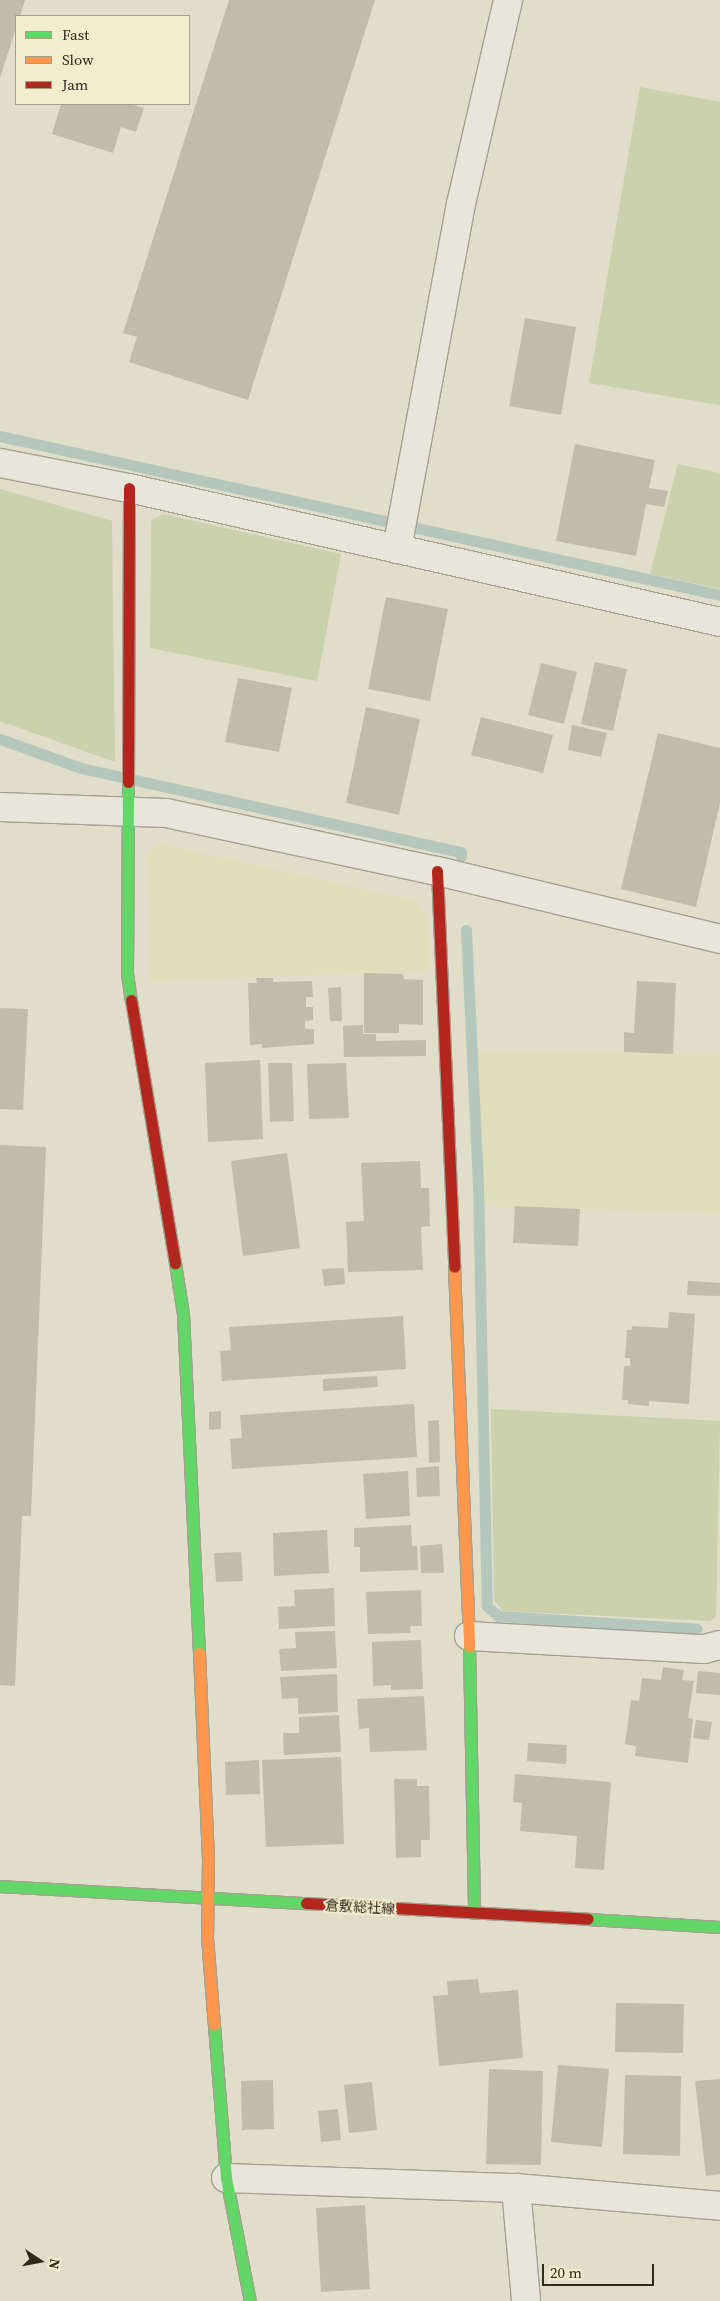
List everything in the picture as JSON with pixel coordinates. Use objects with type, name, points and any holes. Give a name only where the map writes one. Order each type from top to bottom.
[{"type":"street","points":[[400,532],[460,204],[508,0]]},
{"type":"street","points":[[0,463],[129,488],[400,532],[720,622]]},
{"type":"street","points":[[129,488],[127,973],[184,1314],[208,1898],[207,1937],[226,2178],[250,2301]]},
{"type":"street","points":[[0,807],[166,813],[438,870],[720,939]]},
{"type":"street","points":[[438,870],[469,1636],[474,1913]]},
{"type":"street","points":[[469,1636],[704,1649],[720,1646]]},
{"type":"street","name":"倉敷総社線","points":[[0,1886],[720,1926]]},
{"type":"street","points":[[226,2178],[516,2188],[720,2206]]},
{"type":"street","points":[[516,2188],[526,2301]]},
{"type":"green space","points":[[640,87],[720,102],[720,405],[589,383]]},
{"type":"green space","points":[[678,464],[720,473],[720,589],[650,574]]},
{"type":"green space","points":[[0,489],[112,521],[115,762],[0,721]]},
{"type":"green space","points":[[163,514],[341,554],[317,681],[150,648],[151,521]]},
{"type":"green space","points":[[159,844],[416,901],[428,918],[429,971],[149,981],[147,856]]},
{"type":"green space","points":[[478,1050],[720,1055],[720,1213],[483,1206]]},
{"type":"green space","points":[[491,1409],[720,1421],[716,1616],[710,1621],[502,1611],[494,1600]]},
{"type":"building","points":[[0,0],[25,0],[20,15],[15,15],[15,31],[0,78]]},
{"type":"building","points":[[229,0],[375,0],[248,400],[129,362],[137,337],[123,333]]},
{"type":"building","points":[[61,105],[134,105],[144,108],[136,132],[121,127],[113,153],[52,134]]},
{"type":"building","points":[[525,318],[576,327],[561,415],[509,406]]},
{"type":"building","points":[[575,444],[655,460],[649,488],[668,491],[664,507],[646,504],[636,556],[556,541]]},
{"type":"building","points":[[386,597],[448,609],[430,701],[368,689]]},
{"type":"building","points":[[595,662],[627,669],[613,731],[581,724]]},
{"type":"building","points":[[541,663],[577,672],[564,724],[528,715]]},
{"type":"building","points":[[238,678],[292,688],[279,752],[225,742]]},
{"type":"building","points":[[366,707],[420,719],[399,815],[346,803]]},
{"type":"building","points":[[481,717],[553,735],[543,773],[471,755]]},
{"type":"building","points":[[572,725],[607,733],[601,757],[568,750]]},
{"type":"building","points":[[658,733],[720,748],[720,803],[696,907],[621,889]]},
{"type":"building","points":[[364,973],[403,974],[404,979],[423,980],[423,1025],[399,1024],[399,1033],[364,1033]]},
{"type":"building","points":[[256,978],[273,978],[273,982],[312,981],[313,997],[306,997],[306,1007],[313,1007],[313,1020],[305,1021],[305,1029],[314,1029],[314,1044],[262,1048],[262,1044],[250,1045],[248,983],[257,983]]},
{"type":"building","points":[[637,981],[676,983],[673,1054],[624,1052],[624,1032],[634,1033]]},
{"type":"building","points":[[341,987],[342,1021],[330,1021],[328,988]]},
{"type":"building","points":[[0,1008],[28,1009],[23,1110],[0,1109]]},
{"type":"building","points":[[363,1025],[363,1034],[376,1034],[376,1041],[426,1040],[426,1056],[344,1057],[343,1026]]},
{"type":"building","points":[[260,1060],[263,1139],[208,1142],[205,1063]]},
{"type":"building","points":[[268,1063],[292,1063],[294,1121],[270,1122]]},
{"type":"building","points":[[346,1063],[349,1118],[309,1119],[307,1064]]},
{"type":"building","points":[[0,1145],[46,1147],[31,1516],[22,1516],[15,1686],[0,1685]]},
{"type":"building","points":[[287,1153],[300,1248],[243,1256],[231,1161]]},
{"type":"building","points":[[420,1161],[421,1188],[429,1188],[430,1226],[421,1227],[423,1270],[348,1272],[346,1222],[364,1221],[361,1163]]},
{"type":"building","points":[[515,1206],[580,1209],[578,1246],[513,1243]]},
{"type":"building","points":[[344,1268],[345,1284],[324,1286],[322,1269]]},
{"type":"building","points":[[688,1281],[720,1283],[720,1296],[687,1295]]},
{"type":"building","points":[[669,1312],[695,1314],[689,1404],[649,1401],[649,1406],[628,1404],[628,1400],[622,1400],[624,1366],[630,1366],[630,1358],[625,1358],[627,1330],[632,1330],[632,1326],[668,1328]]},
{"type":"building","points":[[403,1316],[406,1369],[222,1381],[220,1351],[231,1350],[229,1327]]},
{"type":"building","points":[[377,1376],[378,1387],[323,1391],[323,1379]]},
{"type":"building","points":[[414,1404],[417,1457],[232,1469],[230,1439],[242,1438],[240,1415]]},
{"type":"building","points":[[221,1411],[221,1429],[209,1430],[209,1412]]},
{"type":"building","points":[[439,1420],[440,1462],[429,1463],[428,1421]]},
{"type":"building","points":[[439,1466],[440,1496],[417,1497],[416,1468]]},
{"type":"building","points":[[408,1471],[410,1516],[366,1519],[363,1474]]},
{"type":"building","points":[[411,1525],[412,1546],[417,1546],[418,1570],[360,1572],[360,1547],[354,1547],[354,1528]]},
{"type":"building","points":[[327,1530],[329,1573],[274,1576],[273,1533]]},
{"type":"building","points":[[442,1544],[444,1573],[421,1573],[420,1546]]},
{"type":"building","points":[[241,1552],[243,1581],[216,1582],[214,1553]]},
{"type":"building","points":[[334,1588],[335,1626],[279,1629],[278,1607],[295,1606],[294,1590]]},
{"type":"building","points":[[421,1590],[422,1626],[410,1626],[411,1633],[368,1634],[366,1592]]},
{"type":"building","points":[[335,1631],[337,1668],[281,1671],[279,1649],[296,1648],[295,1632]]},
{"type":"building","points":[[421,1640],[423,1689],[391,1690],[391,1685],[373,1686],[372,1642]]},
{"type":"building","points":[[663,1667],[684,1670],[682,1680],[694,1681],[688,1718],[693,1719],[688,1763],[635,1756],[636,1746],[625,1744],[631,1700],[639,1701],[642,1678],[661,1680]]},
{"type":"building","points":[[698,1671],[720,1673],[720,1695],[696,1693]]},
{"type":"building","points":[[337,1674],[338,1712],[298,1714],[298,1698],[282,1699],[280,1677]]},
{"type":"building","points":[[424,1696],[427,1750],[370,1752],[369,1728],[359,1729],[357,1699]]},
{"type":"building","points":[[339,1715],[341,1752],[284,1755],[283,1733],[299,1733],[299,1717]]},
{"type":"building","points":[[696,1720],[712,1722],[709,1740],[693,1738]]},
{"type":"building","points":[[528,1743],[567,1745],[566,1764],[527,1761]]},
{"type":"building","points":[[341,1757],[344,1844],[266,1847],[262,1760]]},
{"type":"building","points":[[259,1760],[260,1794],[226,1795],[225,1762]]},
{"type":"building","points":[[515,1774],[611,1782],[604,1870],[575,1868],[577,1836],[520,1831],[522,1803],[513,1802]]},
{"type":"building","points":[[394,1779],[417,1779],[417,1786],[429,1786],[430,1840],[421,1840],[421,1857],[396,1858]]},
{"type":"building","points":[[478,1979],[480,1993],[518,1990],[523,2058],[439,2066],[433,1996],[448,1995],[447,1981]]},
{"type":"building","points":[[616,2003],[684,2004],[683,2053],[615,2052]]},
{"type":"building","points":[[558,2065],[609,2069],[602,2147],[551,2142]]},
{"type":"building","points":[[489,2069],[543,2071],[541,2165],[486,2164]]},
{"type":"building","points":[[625,2075],[681,2076],[680,2156],[623,2154]]},
{"type":"building","points":[[720,2079],[720,2174],[706,2176],[695,2081]]},
{"type":"building","points":[[273,2080],[274,2129],[242,2130],[241,2081]]},
{"type":"building","points":[[372,2082],[377,2130],[349,2133],[344,2085]]},
{"type":"building","points":[[338,2109],[341,2140],[321,2142],[318,2111]]},
{"type":"building","points":[[365,2205],[370,2289],[321,2292],[316,2208]]},
{"type":"waterway","points":[[0,436],[720,595]]},
{"type":"waterway","points":[[0,739],[81,768],[461,852],[461,856]]},
{"type":"waterway","points":[[466,930],[478,1187],[487,1606],[498,1616],[697,1629]]},
{"type":"traffic: fast","points":[[128,782],[127,973],[131,1000]]},
{"type":"traffic: fast","points":[[175,1263],[183,1314],[199,1653]]},
{"type":"traffic: fast","points":[[469,1647],[474,1913]]},
{"type":"traffic: fast","points":[[0,1886],[306,1903]]},
{"type":"traffic: fast","points":[[588,1919],[720,1927]]},
{"type":"traffic: fast","points":[[214,2025],[226,2178],[250,2301]]},
{"type":"traffic: slow","points":[[454,1267],[469,1647]]},
{"type":"traffic: slow","points":[[199,1653],[208,1859],[207,1937],[214,2025]]},
{"type":"traffic: jam","points":[[128,782],[129,488]]},
{"type":"traffic: jam","points":[[437,871],[454,1267]]},
{"type":"traffic: jam","points":[[131,1000],[175,1263]]},
{"type":"traffic: jam","points":[[306,1903],[588,1919]]}]
